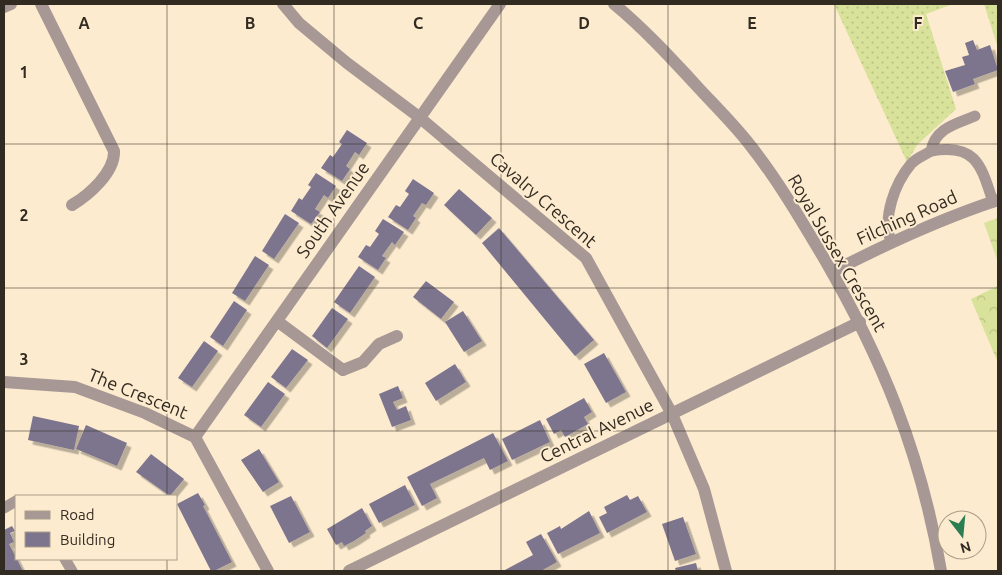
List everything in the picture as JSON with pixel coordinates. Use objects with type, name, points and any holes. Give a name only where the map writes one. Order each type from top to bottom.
[{"type":"street","points":[[4,7],[11,4]]},
{"type":"street","points":[[41,4],[114,151],[114,160],[101,179],[85,197],[72,205]]},
{"type":"street","name":"Cavalry Crescent","points":[[283,4],[306,29],[419,117],[586,258],[672,414],[704,489],[726,571]]},
{"type":"street","name":"South Avenue","points":[[195,437],[500,4]]},
{"type":"street","name":"Royal Sussex Crescent","points":[[614,4],[642,27],[750,144],[798,214],[832,272],[860,322],[892,392],[916,463],[934,530],[941,571]]},
{"type":"street","name":"Filching Road","points":[[832,272],[944,218],[996,201]]},
{"type":"street","points":[[277,321],[342,375],[363,362],[379,344],[397,336]]},
{"type":"street","name":"Central Avenue","points":[[349,571],[860,322]]},
{"type":"street","name":"The Crescent","points":[[4,382],[75,387],[145,413],[195,437],[268,571]]},
{"type":"lane","points":[[931,151],[933,140],[939,133],[975,116]]},
{"type":"lane","points":[[891,242],[886,231],[898,183],[912,162],[931,151],[950,148],[966,152],[977,163],[996,201]]},
{"type":"lane","points":[[4,508],[15,502]]},
{"type":"lane","points":[[66,560],[72,571]]},
{"type":"green space","points":[[834,4],[953,4],[926,14],[956,109],[917,145],[907,162]]},
{"type":"green space","points":[[984,4],[998,4],[998,48]]},
{"type":"green space","points":[[998,218],[998,262],[984,223]]},
{"type":"green space","points":[[998,286],[998,363],[971,299]]},
{"type":"building","points":[[973,40],[977,50],[990,45],[998,70],[973,79],[975,84],[953,92],[945,71],[965,65],[962,57],[969,55],[965,43]]},
{"type":"building","points":[[347,130],[367,143],[359,155],[355,152],[346,166],[350,169],[342,181],[321,168],[330,155],[333,157],[342,144],[339,142]]},
{"type":"building","points":[[316,173],[336,186],[328,198],[324,195],[315,209],[320,212],[311,224],[291,211],[299,198],[302,200],[311,187],[308,185]]},
{"type":"building","points":[[413,179],[434,193],[426,205],[422,203],[413,216],[416,218],[408,230],[388,217],[396,205],[400,207],[409,194],[405,191]]},
{"type":"building","points":[[459,189],[492,218],[476,235],[444,205]]},
{"type":"building","points":[[285,214],[299,223],[274,259],[262,251]]},
{"type":"building","points":[[383,219],[404,232],[395,245],[392,242],[382,256],[386,258],[378,270],[358,257],[366,245],[370,247],[379,234],[375,231]]},
{"type":"building","points":[[499,228],[594,340],[575,356],[482,243]]},
{"type":"building","points":[[255,256],[269,265],[245,301],[232,293]]},
{"type":"building","points":[[359,266],[375,277],[350,313],[334,302]]},
{"type":"building","points":[[426,281],[454,302],[441,319],[413,297]]},
{"type":"building","points":[[234,301],[247,310],[223,346],[210,337]]},
{"type":"building","points":[[332,308],[348,319],[327,348],[312,336]]},
{"type":"building","points":[[463,311],[482,341],[464,352],[445,322]]},
{"type":"building","points":[[204,341],[218,351],[192,387],[178,378]]},
{"type":"building","points":[[292,349],[308,360],[286,388],[271,377]]},
{"type":"building","points":[[604,353],[626,392],[606,403],[584,364]]},
{"type":"building","points":[[455,364],[466,382],[436,401],[425,383]]},
{"type":"building","points":[[268,382],[285,394],[261,427],[244,415]]},
{"type":"building","points":[[398,386],[403,398],[393,402],[397,410],[406,406],[411,420],[392,427],[379,394]]},
{"type":"building","points":[[584,398],[592,412],[584,417],[588,424],[565,437],[561,430],[554,434],[546,419]]},
{"type":"building","points":[[33,416],[79,426],[74,450],[28,440]]},
{"type":"building","points":[[540,420],[550,442],[512,460],[502,439]]},
{"type":"building","points":[[86,425],[127,443],[117,466],[76,449]]},
{"type":"building","points":[[493,433],[508,461],[490,470],[484,458],[430,484],[437,498],[422,506],[407,477]]},
{"type":"building","points":[[259,449],[279,482],[263,492],[241,460]]},
{"type":"building","points":[[151,454],[184,479],[171,495],[169,495],[136,472]]},
{"type":"building","points":[[405,485],[415,505],[379,523],[369,504]]},
{"type":"building","points":[[198,493],[232,562],[211,571],[178,503]]},
{"type":"building","points":[[627,495],[630,500],[638,496],[647,512],[607,533],[599,517],[607,513],[604,507]]},
{"type":"building","points":[[291,496],[310,532],[289,543],[270,506]]},
{"type":"building","points":[[362,508],[372,526],[365,531],[366,533],[354,541],[344,546],[342,542],[336,545],[327,529]]},
{"type":"building","points":[[589,511],[600,533],[558,554],[547,533],[560,526],[561,529]]},
{"type":"building","points":[[683,517],[696,554],[675,561],[662,524]]},
{"type":"building","points":[[12,526],[15,531],[10,533],[14,542],[9,544],[15,556],[15,560],[17,560],[23,571],[4,571],[4,530]]},
{"type":"building","points":[[541,534],[557,562],[541,571],[503,571],[533,555],[526,542]]},
{"type":"building","points":[[696,563],[698,571],[676,571],[675,568]]}]
